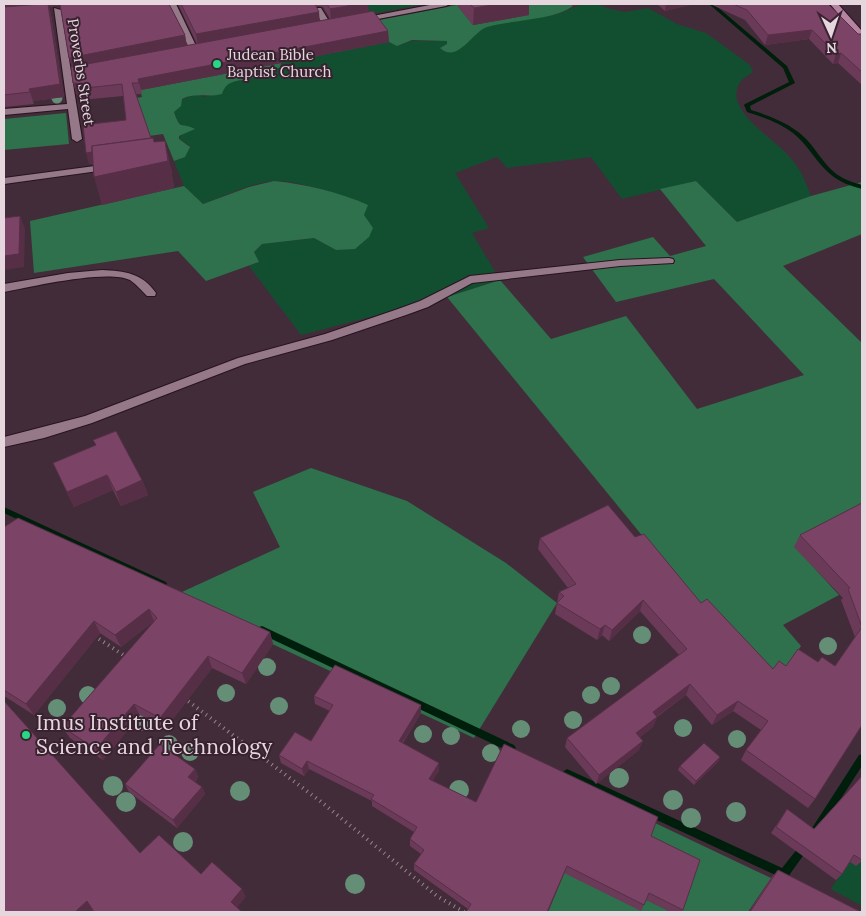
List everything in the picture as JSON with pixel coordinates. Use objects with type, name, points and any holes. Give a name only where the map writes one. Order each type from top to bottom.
[{"type":"main road","points":[[834,4],[862,36]]},
{"type":"street","points":[[172,4],[195,52]]},
{"type":"street","points":[[355,21],[446,4]]},
{"type":"street","name":"Proverbs Street","points":[[57,10],[72,74],[72,106],[77,139]]},
{"type":"street","points":[[318,10],[328,26]]},
{"type":"street","points":[[4,112],[72,106]]},
{"type":"street","points":[[4,181],[121,166]]},
{"type":"street","points":[[4,442],[88,420],[242,361],[336,335],[424,304],[470,280],[620,263],[669,261]]},
{"type":"street","points":[[4,288],[79,276],[114,274],[132,276],[151,293]]},
{"type":"path","points":[[99,639],[129,659]]},
{"type":"path","points":[[182,697],[320,801],[437,896],[464,912]]},
{"type":"green space","points":[[334,4],[426,4],[343,19]]},
{"type":"green space","points":[[519,4],[570,4],[573,6],[565,11],[544,17],[487,27],[459,50],[453,52],[447,52],[440,48],[447,44],[447,41],[412,40],[397,46],[389,42],[374,21],[457,5],[473,25],[528,15]]},
{"type":"green space","points":[[585,4],[597,4],[625,12],[648,8],[677,24],[706,33],[750,65],[753,72],[741,81],[737,91],[737,101],[750,121],[795,163],[804,178],[811,196],[737,222],[696,181],[622,199],[591,157],[507,168],[497,157],[455,173],[489,228],[472,233],[500,280],[447,297],[301,335],[249,266],[259,262],[254,252],[262,244],[314,238],[336,250],[364,215],[354,199],[303,185],[274,181],[247,187],[203,204],[184,186],[174,161],[179,160],[188,150],[189,145],[179,139],[188,126],[179,125],[174,112],[184,98],[199,94],[203,97],[221,94],[224,88],[231,82],[253,78],[280,68],[281,63],[389,42],[397,46],[414,41],[445,40],[447,44],[441,47],[448,52],[455,51],[464,46],[476,32],[489,25],[545,17]]},
{"type":"green space","points":[[281,63],[280,68],[227,85],[222,94],[192,96],[182,99],[181,106],[174,112],[176,118],[180,124],[195,129],[179,136],[179,139],[190,147],[185,157],[174,161],[163,134],[149,136],[136,98],[142,97],[140,90]]},
{"type":"green space","points":[[66,113],[69,144],[4,150],[4,119]]},
{"type":"green space","points":[[274,181],[322,189],[368,205],[364,215],[373,228],[369,237],[355,249],[336,250],[314,238],[262,244],[254,252],[259,262],[206,281],[178,251],[34,273],[30,221],[184,186],[203,204],[249,187]]},
{"type":"green space","points":[[696,181],[737,222],[811,196],[862,182],[862,234],[783,266],[862,343],[862,511],[795,547],[839,595],[783,625],[801,646],[780,677],[703,610],[447,297],[500,280],[551,339],[626,316],[697,409],[804,375],[714,279],[616,302],[583,257],[653,237],[670,256],[706,246],[660,189]]},
{"type":"green space","points":[[311,468],[407,501],[506,563],[557,603],[474,738],[171,597],[280,547],[253,492]]},
{"type":"green space","points":[[655,823],[771,878],[748,912],[680,912],[647,843]]},
{"type":"green space","points":[[862,857],[862,906],[831,889],[848,861]]},
{"type":"green space","points":[[566,869],[645,899],[671,912],[548,912]]},
{"type":"building","points":[[48,4],[60,84],[29,89],[30,92],[4,95],[4,7]]},
{"type":"building","points":[[60,4],[169,4],[185,35],[69,58]]},
{"type":"building","points":[[181,4],[315,4],[319,12],[196,34]]},
{"type":"building","points":[[327,4],[359,4],[330,9]]},
{"type":"building","points":[[470,4],[498,4],[474,8]]},
{"type":"building","points":[[733,4],[828,4],[858,34],[862,34],[862,72],[841,53],[836,54],[812,30],[768,35],[747,10]]},
{"type":"building","points":[[373,11],[388,31],[138,79],[139,83],[132,83],[151,138],[92,146],[92,152],[86,153],[83,125],[126,120],[122,84],[77,89],[77,83],[73,83],[71,67]]},
{"type":"building","points":[[153,138],[154,142],[165,141],[168,161],[94,177],[92,146]]},
{"type":"building","points":[[20,216],[19,254],[4,256],[4,218]]},
{"type":"building","points":[[116,431],[142,480],[116,492],[107,475],[67,492],[53,463],[96,445],[93,440]]},
{"type":"building","points":[[862,503],[862,627],[848,589],[850,588],[800,535]]},
{"type":"building","points":[[608,505],[635,537],[644,534],[701,603],[707,599],[773,669],[779,661],[786,666],[798,649],[818,662],[822,657],[835,666],[862,627],[862,725],[815,799],[746,750],[768,721],[738,701],[717,715],[690,684],[653,712],[657,717],[636,733],[643,741],[599,775],[567,738],[687,649],[643,600],[612,630],[605,625],[600,629],[557,603],[564,596],[559,592],[576,584],[540,538]]},
{"type":"building","points":[[18,518],[270,632],[242,673],[208,656],[160,718],[134,704],[96,749],[62,727],[157,618],[149,609],[115,635],[94,621],[26,704],[4,690],[4,527]]},
{"type":"building","points":[[335,665],[421,705],[399,741],[439,763],[429,779],[476,802],[504,744],[658,817],[651,836],[700,860],[683,910],[649,893],[644,905],[567,866],[547,912],[466,912],[471,904],[414,864],[424,850],[410,839],[417,827],[371,799],[374,795],[307,761],[302,769],[279,755],[295,732],[311,741],[333,705],[314,696]]},
{"type":"building","points":[[4,701],[140,853],[159,835],[201,874],[212,862],[242,889],[231,902],[242,912],[94,912],[87,901],[75,912],[4,912]]},
{"type":"building","points":[[704,743],[720,757],[696,781],[680,766]]},
{"type":"building","points":[[160,744],[195,769],[188,777],[202,787],[173,820],[125,784]]},
{"type":"building","points":[[862,776],[862,860],[854,855],[842,874],[776,827],[787,809],[814,829]]},
{"type":"building","points":[[778,870],[861,912],[750,912]]},
{"type":"waterway","points":[[711,4],[785,67],[792,83],[747,105],[749,111],[770,118],[789,128],[801,137],[839,178],[862,187]]},
{"type":"waterway","points":[[4,510],[163,584]]},
{"type":"waterway","points":[[262,630],[511,748]]},
{"type":"waterway","points":[[817,828],[862,758]]},
{"type":"waterway","points":[[567,774],[786,875]]},
{"type":"waterway","points":[[784,874],[805,846]]},
{"type":"place","name":"Judean Bible Baptist Church","points":[[217,64]]},
{"type":"place","name":"Imus Institute of Science and Technology","points":[[26,735]]}]
